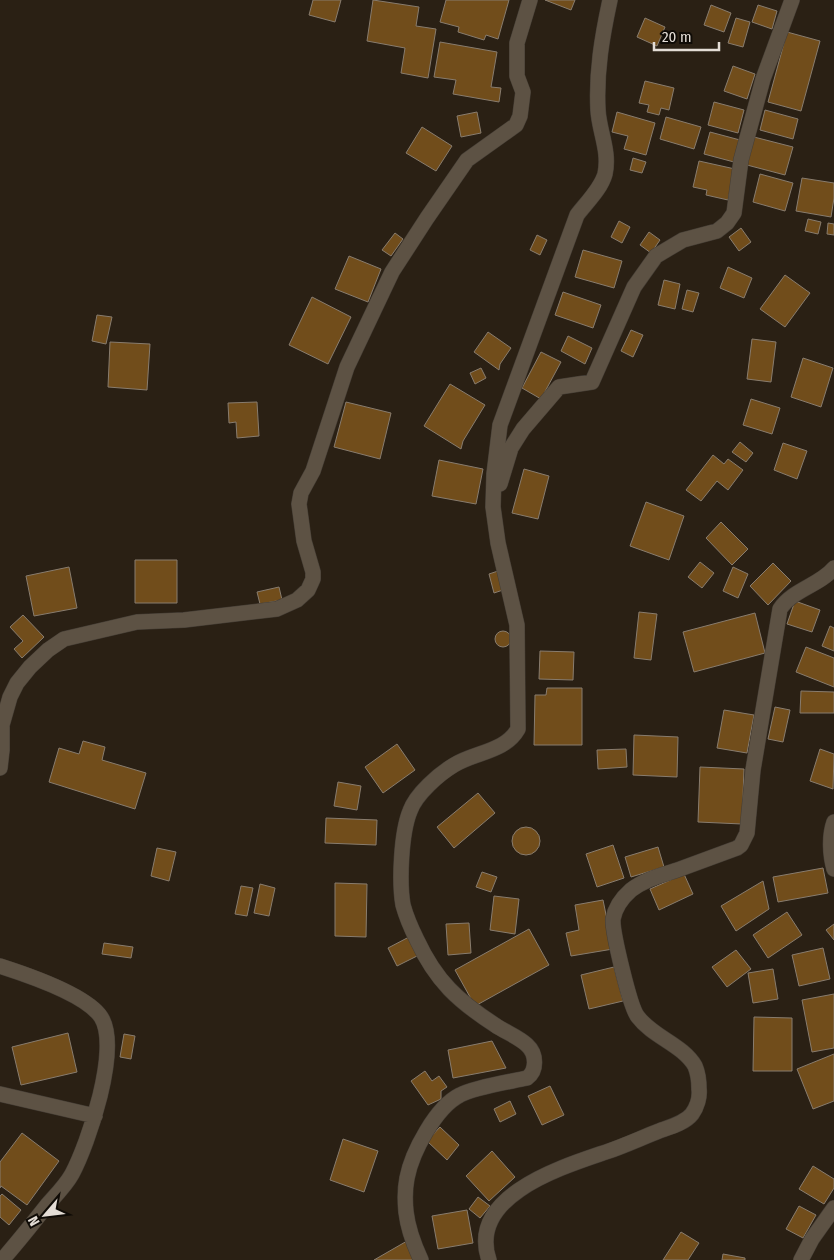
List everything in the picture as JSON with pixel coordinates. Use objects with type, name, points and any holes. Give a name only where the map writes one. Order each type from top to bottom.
[{"type":"street","points":[[0,768],[2,725],[10,697],[30,667],[48,650],[64,639],[137,622],[184,620],[277,609],[297,600],[308,590],[313,579],[304,541],[299,504],[301,493],[316,460],[347,367],[392,272],[467,160],[516,125],[520,116],[522,92],[518,76],[517,43],[530,0]]},
{"type":"street","points":[[421,1260],[414,1246],[407,1221],[406,1196],[409,1170],[425,1133],[440,1110],[454,1098],[467,1092],[527,1078],[532,1074],[535,1067],[534,1057],[528,1046],[463,1003],[440,980],[416,940],[404,906],[401,872],[406,825],[410,810],[417,799],[437,776],[449,768],[483,752],[503,746],[513,738],[518,729],[517,625],[498,543],[493,507],[494,474],[500,425],[577,215],[598,188],[604,176],[606,160],[603,130],[599,117],[597,80],[600,51],[610,0]]},
{"type":"street","points":[[493,507],[511,448],[523,428],[559,386],[592,382],[634,287],[656,256],[683,240],[717,231],[734,214],[741,160],[763,79],[792,0]]},
{"type":"street","points":[[489,1260],[486,1247],[486,1230],[493,1215],[525,1186],[539,1177],[682,1121],[694,1112],[699,1092],[695,1066],[677,1049],[643,1023],[633,1009],[614,930],[614,914],[618,905],[632,890],[650,880],[737,848],[744,840],[747,833],[754,760],[780,609],[786,602],[822,579],[834,568]]},
{"type":"street","points":[[834,822],[830,853],[834,869]]},
{"type":"street","points":[[0,966],[37,978],[68,992],[93,1009],[101,1017],[107,1038],[106,1059],[95,1116],[79,1160],[71,1176],[2,1260]]},
{"type":"street","points":[[0,1094],[95,1116]]},
{"type":"street","points":[[801,1260],[812,1239],[834,1208]]},
{"type":"building","points":[[313,0],[341,0],[335,22],[309,15]]},
{"type":"building","points":[[373,0],[419,7],[416,26],[436,29],[428,78],[401,73],[405,48],[367,41]]},
{"type":"building","points":[[446,0],[509,0],[498,39],[486,35],[484,40],[458,32],[459,27],[440,22]]},
{"type":"building","points":[[545,0],[575,0],[571,10]]},
{"type":"building","points":[[711,5],[731,13],[724,32],[704,25]]},
{"type":"building","points":[[758,5],[777,11],[772,29],[752,22]]},
{"type":"building","points":[[645,18],[665,27],[657,46],[637,37]]},
{"type":"building","points":[[736,18],[750,22],[743,47],[728,43]]},
{"type":"building","points":[[787,32],[820,41],[801,111],[768,102]]},
{"type":"building","points":[[440,42],[497,52],[491,87],[501,88],[499,102],[453,94],[456,80],[434,77]]},
{"type":"building","points":[[733,66],[755,74],[747,99],[724,91]]},
{"type":"building","points":[[645,81],[674,88],[669,110],[661,108],[659,115],[647,112],[649,105],[639,103]]},
{"type":"building","points":[[714,102],[744,110],[738,133],[708,125]]},
{"type":"building","points":[[765,110],[798,119],[793,139],[760,130]]},
{"type":"building","points":[[477,112],[481,133],[461,137],[457,116]]},
{"type":"building","points":[[617,112],[655,123],[646,155],[624,149],[628,136],[612,132]]},
{"type":"building","points":[[666,117],[701,127],[694,149],[660,139]]},
{"type":"building","points":[[422,127],[452,146],[436,171],[406,153]]},
{"type":"building","points":[[710,132],[740,140],[734,162],[704,154]]},
{"type":"building","points":[[754,137],[793,147],[785,175],[747,165]]},
{"type":"building","points":[[633,158],[646,162],[642,173],[630,170]]},
{"type":"building","points":[[699,161],[735,169],[728,200],[706,195],[707,190],[693,187]]},
{"type":"building","points":[[760,174],[793,183],[785,211],[753,202]]},
{"type":"building","points":[[802,178],[834,183],[831,217],[796,211]]},
{"type":"building","points":[[808,219],[821,222],[818,234],[805,231]]},
{"type":"building","points":[[619,221],[630,227],[622,243],[611,237]]},
{"type":"building","points":[[828,223],[834,224],[834,235],[827,234]]},
{"type":"building","points":[[741,228],[751,242],[739,251],[729,237]]},
{"type":"building","points":[[649,232],[660,240],[651,253],[640,245]]},
{"type":"building","points":[[395,233],[403,239],[391,256],[382,250]]},
{"type":"building","points":[[537,235],[547,240],[540,255],[530,250]]},
{"type":"building","points":[[583,250],[622,261],[614,288],[575,277]]},
{"type":"building","points":[[349,256],[381,269],[368,302],[335,289]]},
{"type":"building","points":[[728,267],[752,278],[744,298],[720,288]]},
{"type":"building","points":[[785,275],[810,293],[785,327],[760,309]]},
{"type":"building","points":[[664,280],[680,284],[675,309],[658,305]]},
{"type":"building","points":[[687,290],[699,293],[693,312],[682,309]]},
{"type":"building","points":[[563,292],[601,305],[593,328],[555,315]]},
{"type":"building","points":[[312,297],[351,317],[328,364],[289,345]]},
{"type":"building","points":[[97,315],[112,317],[106,344],[92,341]]},
{"type":"building","points":[[631,330],[643,335],[633,357],[621,351]]},
{"type":"building","points":[[488,332],[511,348],[500,364],[499,370],[474,352]]},
{"type":"building","points":[[568,336],[592,348],[585,364],[561,351]]},
{"type":"building","points":[[752,339],[776,342],[771,382],[747,379]]},
{"type":"building","points":[[110,342],[150,344],[147,390],[108,387]]},
{"type":"building","points":[[541,352],[561,362],[541,399],[522,388]]},
{"type":"building","points":[[803,358],[833,368],[821,407],[791,397]]},
{"type":"building","points":[[481,368],[486,378],[475,384],[470,373]]},
{"type":"building","points":[[450,384],[485,405],[463,441],[461,449],[424,426]]},
{"type":"building","points":[[751,399],[780,408],[772,434],[743,425]]},
{"type":"building","points":[[257,402],[259,436],[237,438],[236,422],[229,423],[228,403]]},
{"type":"building","points":[[346,402],[391,413],[380,459],[334,447]]},
{"type":"building","points":[[740,442],[753,453],[746,462],[732,452]]},
{"type":"building","points":[[783,443],[807,451],[797,479],[774,470]]},
{"type":"building","points":[[713,455],[724,464],[728,459],[743,470],[728,490],[717,481],[701,501],[686,490]]},
{"type":"building","points":[[439,460],[483,469],[476,504],[432,496]]},
{"type":"building","points":[[524,469],[549,476],[538,519],[512,513]]},
{"type":"building","points":[[646,502],[684,516],[669,560],[630,546]]},
{"type":"building","points":[[721,522],[748,549],[732,565],[706,538]]},
{"type":"building","points":[[135,560],[177,560],[177,603],[135,603]]},
{"type":"building","points":[[700,562],[714,573],[702,588],[688,577]]},
{"type":"building","points":[[773,563],[791,581],[768,605],[750,586]]},
{"type":"building","points":[[69,567],[77,608],[34,616],[26,576]]},
{"type":"building","points":[[733,567],[748,574],[738,598],[723,591]]},
{"type":"building","points":[[498,571],[503,590],[494,593],[489,574]]},
{"type":"building","points":[[279,587],[282,600],[260,604],[257,592]]},
{"type":"building","points":[[795,601],[820,610],[812,632],[787,624]]},
{"type":"building","points":[[639,612],[657,614],[651,660],[634,658]]},
{"type":"building","points":[[755,613],[765,653],[694,672],[683,632]]},
{"type":"building","points":[[23,615],[44,637],[22,658],[14,649],[23,641],[10,627]]},
{"type":"building","points":[[830,626],[834,628],[834,651],[822,646]]},
{"type":"building","points":[[500,631],[506,631],[511,636],[509,645],[500,647],[495,642],[495,636]]},
{"type":"building","points":[[806,647],[834,658],[834,687],[796,672]]},
{"type":"building","points":[[540,651],[574,652],[573,680],[539,679]]},
{"type":"building","points":[[547,688],[582,688],[582,745],[534,745],[535,695],[546,695]]},
{"type":"building","points":[[801,691],[834,692],[834,713],[800,713]]},
{"type":"building","points":[[775,707],[790,710],[783,742],[768,739]]},
{"type":"building","points":[[724,710],[754,715],[747,753],[717,748]]},
{"type":"building","points":[[634,735],[678,737],[677,777],[633,775]]},
{"type":"building","points":[[83,741],[105,747],[102,760],[146,773],[135,809],[49,782],[59,748],[79,754]]},
{"type":"building","points":[[397,744],[415,770],[383,793],[365,767]]},
{"type":"building","points":[[626,749],[627,767],[598,769],[597,750]]},
{"type":"building","points":[[820,749],[834,754],[833,789],[810,781]]},
{"type":"building","points":[[700,767],[744,769],[742,824],[698,822]]},
{"type":"building","points":[[338,782],[361,786],[357,810],[334,806]]},
{"type":"building","points":[[478,793],[495,813],[454,848],[437,827]]},
{"type":"building","points":[[326,818],[377,820],[376,845],[325,843]]},
{"type":"building","points":[[526,827],[536,831],[540,841],[536,851],[526,855],[516,851],[512,841],[516,831]]},
{"type":"building","points":[[613,845],[624,878],[597,887],[586,854]]},
{"type":"building","points":[[658,847],[664,867],[631,877],[625,857]]},
{"type":"building","points":[[157,848],[176,852],[169,881],[151,876]]},
{"type":"building","points":[[823,868],[828,893],[778,902],[773,877]]},
{"type":"building","points":[[482,872],[497,877],[491,892],[476,887]]},
{"type":"building","points":[[684,874],[693,894],[659,910],[650,889]]},
{"type":"building","points":[[763,881],[769,909],[736,931],[721,906]]},
{"type":"building","points":[[335,883],[367,884],[366,937],[335,936]]},
{"type":"building","points":[[260,884],[275,888],[269,916],[254,913]]},
{"type":"building","points":[[241,886],[253,888],[247,916],[235,914]]},
{"type":"building","points":[[494,896],[519,899],[515,934],[490,930]]},
{"type":"building","points":[[603,900],[613,949],[571,956],[566,933],[579,930],[575,905]]},
{"type":"building","points":[[787,912],[802,935],[768,958],[753,935]]},
{"type":"building","points":[[469,923],[471,953],[448,955],[446,924]]},
{"type":"building","points":[[834,924],[834,940],[826,930]]},
{"type":"building","points":[[529,929],[549,965],[475,1006],[455,970]]},
{"type":"building","points":[[409,937],[419,955],[397,966],[388,948]]},
{"type":"building","points":[[104,943],[133,947],[131,958],[102,954]]},
{"type":"building","points":[[823,948],[830,979],[799,986],[792,955]]},
{"type":"building","points":[[736,950],[751,969],[727,987],[712,967]]},
{"type":"building","points":[[614,967],[623,1001],[589,1009],[581,975]]},
{"type":"building","points":[[773,969],[778,999],[753,1003],[748,973]]},
{"type":"building","points":[[834,994],[834,1048],[812,1052],[802,1000]]},
{"type":"building","points":[[754,1017],[792,1018],[792,1071],[753,1071]]},
{"type":"building","points":[[68,1033],[77,1072],[21,1085],[12,1047]]},
{"type":"building","points":[[124,1034],[135,1036],[131,1059],[120,1057]]},
{"type":"building","points":[[492,1041],[506,1068],[453,1078],[448,1050]]},
{"type":"building","points":[[834,1054],[834,1101],[813,1109],[797,1069]]},
{"type":"building","points":[[425,1071],[432,1081],[439,1076],[447,1087],[441,1091],[441,1099],[428,1105],[411,1081]]},
{"type":"building","points":[[550,1086],[564,1115],[542,1125],[528,1096]]},
{"type":"building","points":[[510,1101],[516,1114],[500,1122],[494,1109]]},
{"type":"building","points":[[440,1127],[459,1145],[447,1160],[427,1141]]},
{"type":"building","points":[[22,1133],[59,1161],[27,1205],[1,1186],[0,1188],[0,1162]]},
{"type":"building","points":[[343,1139],[378,1151],[364,1192],[330,1180]]},
{"type":"building","points":[[492,1151],[515,1177],[489,1201],[466,1176]]},
{"type":"building","points":[[813,1166],[834,1179],[834,1188],[824,1204],[799,1189]]},
{"type":"building","points":[[2,1194],[21,1210],[9,1225],[0,1217],[0,1196]]},
{"type":"building","points":[[478,1197],[490,1206],[480,1218],[469,1209]]},
{"type":"building","points":[[799,1206],[816,1215],[803,1238],[786,1229]]},
{"type":"building","points":[[467,1210],[473,1243],[438,1249],[432,1216]]},
{"type":"building","points":[[681,1232],[699,1243],[688,1260],[663,1260]]},
{"type":"building","points":[[407,1241],[418,1260],[374,1260]]},
{"type":"building","points":[[723,1254],[745,1258],[745,1260],[722,1260]]}]
